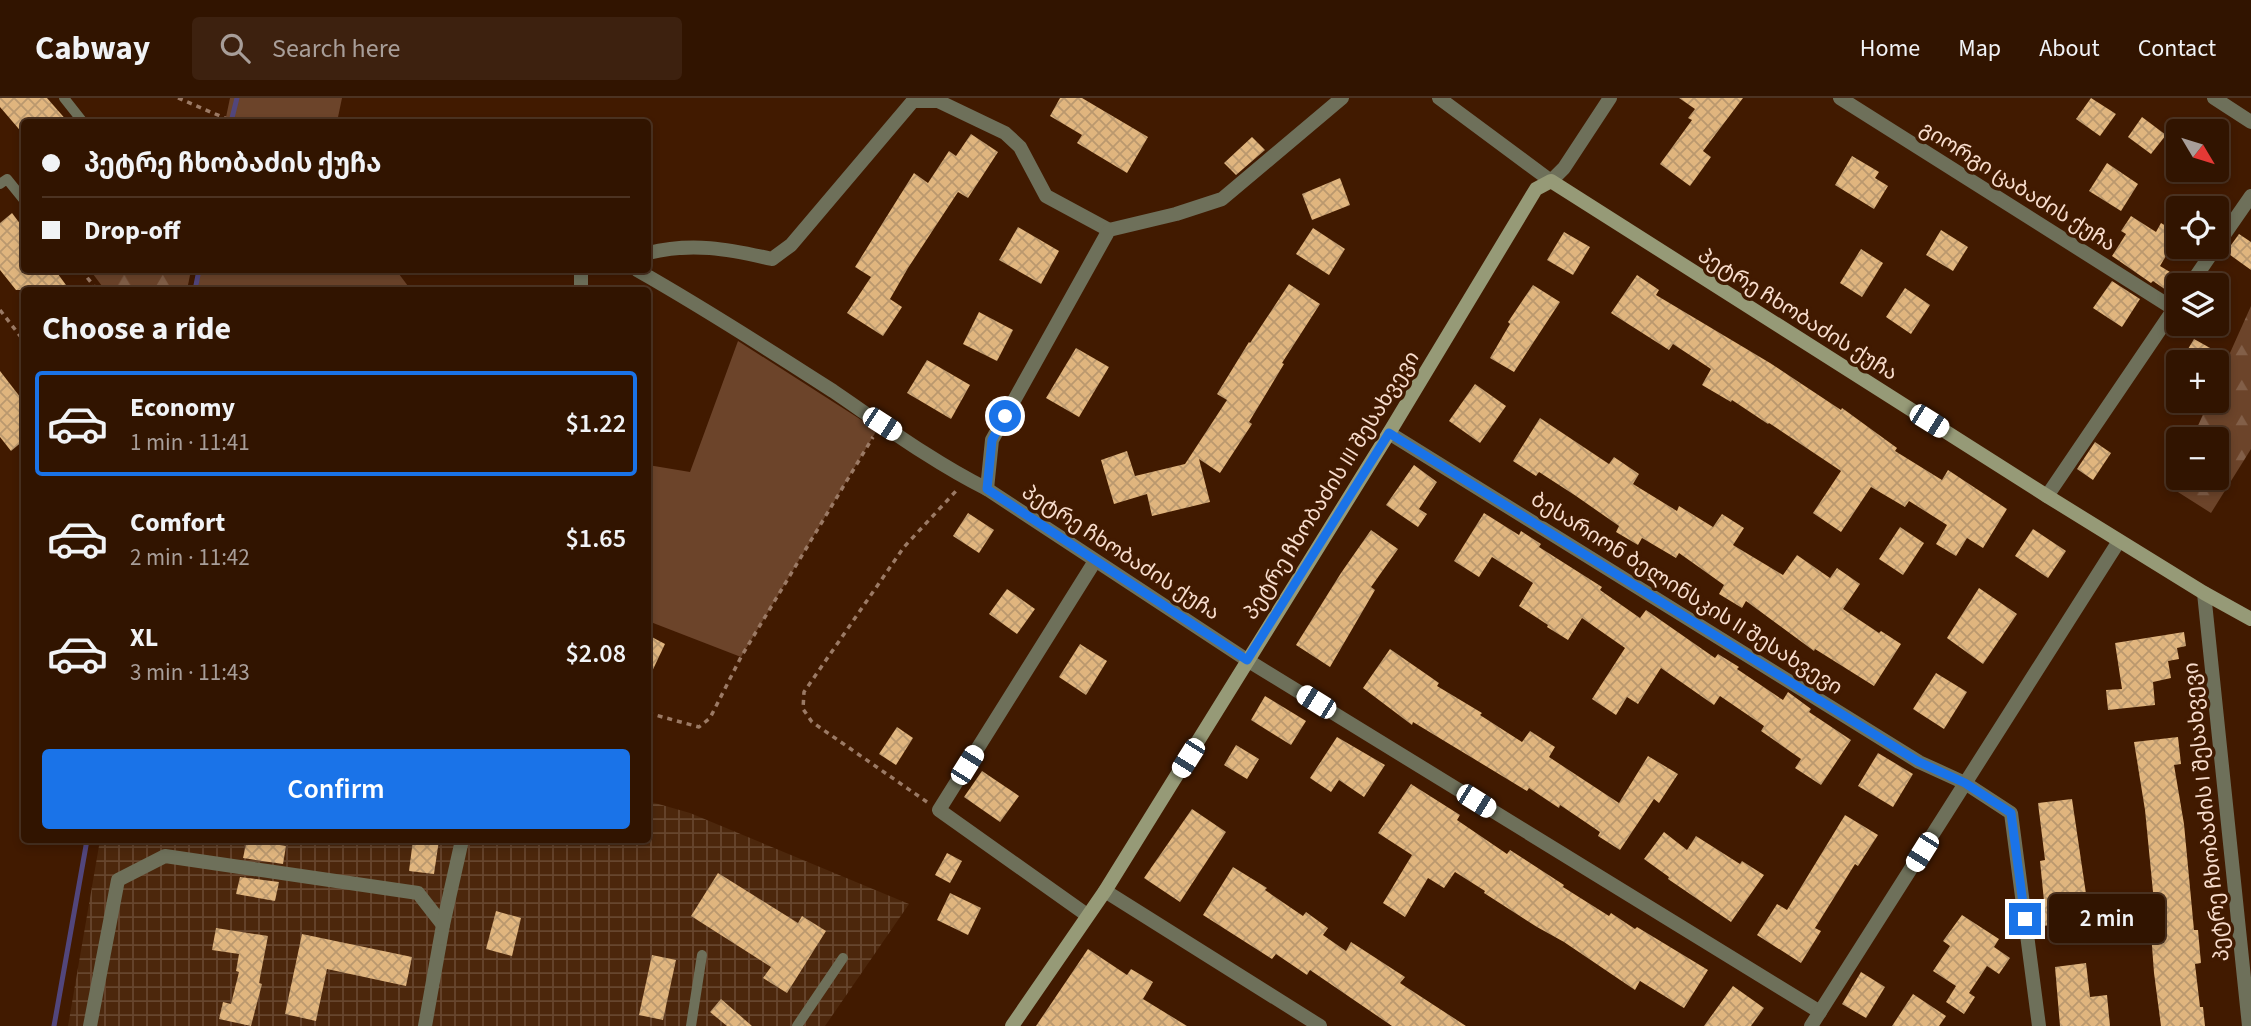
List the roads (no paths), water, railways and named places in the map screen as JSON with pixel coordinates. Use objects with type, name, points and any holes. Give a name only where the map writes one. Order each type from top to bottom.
[{"type":"street","points":[[651,252],[670,248],[721,247],[772,259],[790,245],[914,99],[937,101],[1005,133],[1020,147],[1046,196],[1109,230],[1176,214],[1222,199],[1342,98]]},
{"type":"street","name":"პეტრე ჩხობაძის ქუჩა","points":[[1439,98],[1550,181],[2119,541],[2251,619]]},
{"type":"street","points":[[1550,181],[1564,168],[1610,98]]},
{"type":"street","name":"გიორგი ცაბაძის ქუჩა","points":[[1840,98],[2166,300]]},
{"type":"street","points":[[2214,98],[2251,122]]},
{"type":"street","name":"პეტრე ჩხობაძის III შესახვევი","points":[[1012,1026],[1105,891],[1536,190],[1550,181]]},
{"type":"street","points":[[2229,228],[2251,196]]},
{"type":"street","points":[[987,489],[992,440],[1109,230]]},
{"type":"street","name":"პეტრე ჩხობაძის ქუჩა","points":[[642,273],[745,333],[1247,660],[1820,1012]]},
{"type":"street","points":[[2047,496],[2166,321]]},
{"type":"street","name":"ბესარიონ ბელინსკის II შესახვევი","points":[[1389,433],[1919,762],[1965,783],[2011,813],[2039,1026]]},
{"type":"street","points":[[1811,1026],[2119,541]]},
{"type":"street","points":[[1087,915],[939,810],[1095,561]]},
{"type":"street","name":"პეტრე ჩხობაძის I შესახვევი","points":[[2204,593],[2249,1026]]},
{"type":"street","points":[[425,1026],[461,843]]},
{"type":"street","points":[[90,1026],[118,880],[165,856],[418,893],[443,925]]},
{"type":"street","points":[[1105,891],[1320,1026]]},
{"type":"lane","points":[[64,98],[80,119]]},
{"type":"lane","points":[[0,184],[7,179],[21,196]]},
{"type":"lane","points":[[691,1026],[702,955]]},
{"type":"lane","points":[[797,1026],[843,958]]},
{"type":"waterway","points":[[232,119],[237,98]]},
{"type":"waterway","points":[[196,287],[198,273]]},
{"type":"waterway","points":[[54,1026],[86,843]]}]
